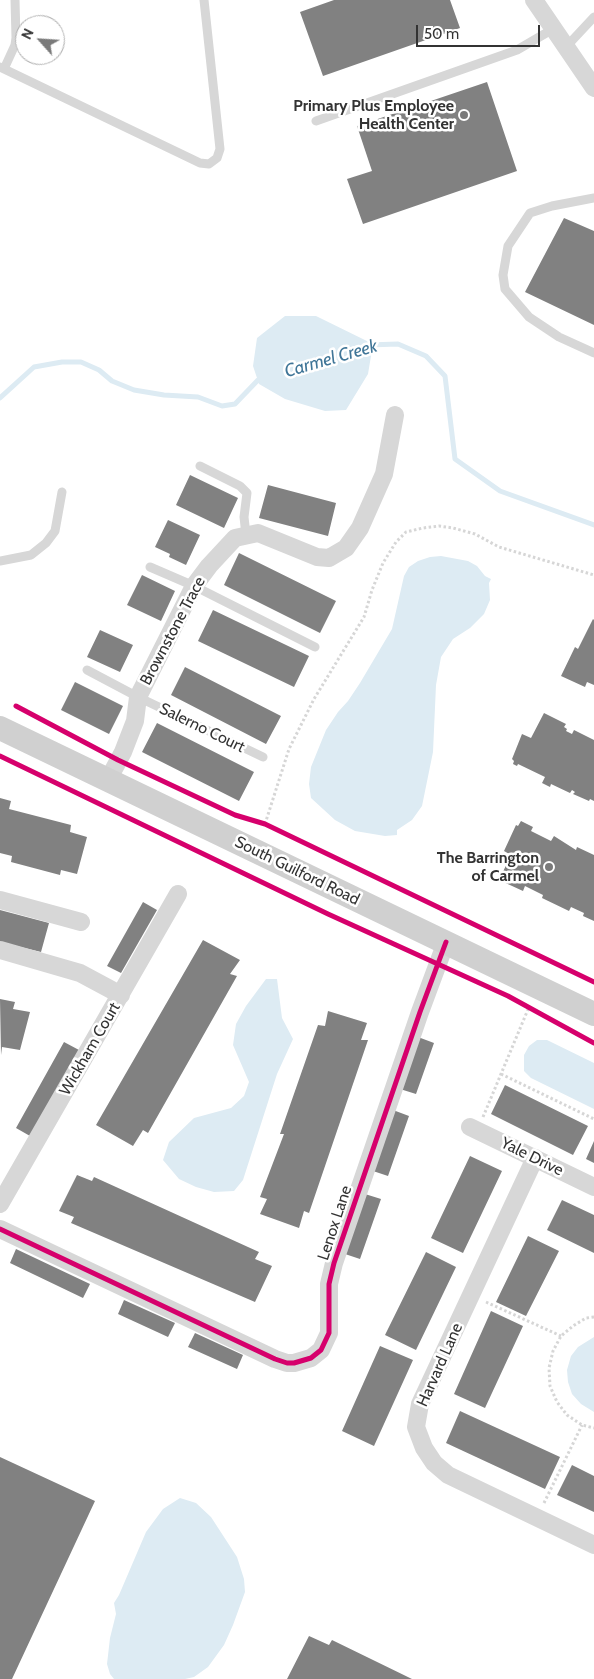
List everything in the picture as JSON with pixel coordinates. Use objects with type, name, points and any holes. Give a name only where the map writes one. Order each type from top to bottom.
[{"type":"main road","name":"South Guilford Road","points":[[0,728],[594,1014]]},
{"type":"street","points":[[534,0],[594,88]]},
{"type":"street","points":[[246,535],[258,533],[317,557],[329,558],[346,548],[360,528],[384,474],[395,416]]},
{"type":"street","name":"Brownstone Trace","points":[[108,780],[123,752],[135,721],[138,697],[194,586],[209,566],[235,538],[246,535]]},
{"type":"street","name":"Wickham Court","points":[[0,1204],[178,894]]},
{"type":"street","points":[[0,900],[81,922]]},
{"type":"street","name":"Lenox Lane","points":[[0,1229],[275,1359],[287,1363],[311,1358],[322,1350],[329,1333],[329,1284],[334,1263],[446,942]]},
{"type":"street","points":[[0,950],[80,972],[121,995]]},
{"type":"street","name":"Yale Drive","points":[[475,1124],[535,1158],[594,1187]]},
{"type":"street","name":"Harvard Lane","points":[[535,1158],[420,1404],[416,1427],[424,1448],[434,1463],[448,1475],[594,1545]]},
{"type":"lane","points":[[15,0],[15,45],[2,68],[200,163],[209,164],[217,158],[220,149],[204,0]]},
{"type":"lane","points":[[566,47],[594,17]]},
{"type":"lane","points":[[316,121],[517,50],[553,28]]},
{"type":"lane","points":[[594,198],[552,206],[530,213],[508,246],[503,275],[505,289],[529,317],[559,337],[594,353]]},
{"type":"lane","points":[[200,466],[240,486],[247,493],[244,518],[246,535]]},
{"type":"lane","points":[[0,561],[31,555],[46,543],[55,531],[62,492]]},
{"type":"lane","points":[[150,567],[194,586],[315,647]]},
{"type":"lane","name":"Salerno Court","points":[[87,670],[138,697],[263,757]]},
{"type":"path","points":[[265,824],[289,750],[322,686],[364,617],[372,590],[384,563],[396,542],[406,532],[439,526],[453,528],[474,534],[499,547],[594,575]]},
{"type":"path","points":[[257,822],[274,828]]},
{"type":"path","points":[[522,1004],[537,1012]]},
{"type":"path","points":[[475,1124],[502,1074],[529,1008]]},
{"type":"path","points":[[502,1074],[594,1119]]},
{"type":"path","points":[[481,1300],[561,1336]]},
{"type":"path","points":[[594,1317],[586,1318],[572,1326],[561,1336],[553,1351],[549,1368],[550,1386],[556,1402],[567,1415],[582,1425],[594,1428]]},
{"type":"path","points":[[542,1508],[582,1425]]},
{"type":"water","points":[[285,316],[316,316],[373,344],[368,374],[346,410],[325,411],[285,399],[259,384],[253,366],[257,338]]},
{"type":"water","points":[[441,556],[468,561],[477,566],[485,576],[491,579],[489,583],[490,600],[484,614],[470,628],[453,639],[441,657],[436,685],[433,752],[422,806],[412,820],[397,830],[397,835],[385,836],[355,831],[335,820],[311,798],[309,784],[311,767],[326,730],[360,683],[392,629],[404,576],[409,567],[418,561]]},
{"type":"water","points":[[266,979],[277,979],[282,1018],[293,1039],[277,1074],[243,1180],[234,1191],[214,1192],[196,1187],[179,1179],[163,1160],[169,1142],[194,1118],[231,1108],[244,1096],[249,1082],[233,1045],[236,1024],[246,1006]]},
{"type":"water","points":[[537,1040],[547,1040],[594,1063],[594,1109],[531,1078],[524,1071],[524,1055],[529,1046]]},
{"type":"water","points":[[594,1337],[594,1412],[581,1404],[572,1394],[567,1370],[571,1356],[578,1347]]},
{"type":"water","points":[[180,1498],[196,1503],[211,1517],[237,1557],[244,1579],[245,1592],[233,1625],[224,1645],[208,1667],[194,1677],[185,1679],[114,1679],[110,1674],[107,1664],[110,1638],[116,1614],[114,1603],[146,1532],[163,1509]]},
{"type":"building","points":[[334,0],[450,0],[460,28],[323,76],[300,12]]},
{"type":"building","points":[[487,82],[517,171],[363,224],[347,179],[372,171],[357,126]]},
{"type":"building","points":[[564,218],[594,231],[594,325],[525,292]]},
{"type":"building","points":[[190,475],[238,498],[224,528],[176,505]]},
{"type":"building","points":[[268,485],[336,503],[328,536],[259,518]]},
{"type":"building","points":[[168,520],[200,535],[186,565],[169,557],[170,554],[155,547]]},
{"type":"building","points":[[239,553],[336,601],[320,633],[224,585]]},
{"type":"building","points":[[142,575],[175,591],[161,621],[127,605]]},
{"type":"building","points":[[213,610],[309,656],[294,687],[198,641]]},
{"type":"building","points":[[593,619],[594,685],[587,682],[585,687],[561,676],[575,647],[578,649]]},
{"type":"building","points":[[100,630],[133,645],[120,672],[87,657]]},
{"type":"building","points":[[185,667],[281,716],[266,744],[171,695]]},
{"type":"building","points":[[75,682],[123,706],[109,734],[61,710]]},
{"type":"building","points":[[544,713],[566,724],[564,727],[567,729],[566,731],[572,734],[574,730],[594,740],[594,801],[590,799],[589,801],[573,794],[575,792],[572,790],[570,793],[551,784],[550,787],[542,783],[545,777],[518,764],[517,766],[513,764],[514,761],[512,759],[522,734],[531,738]]},
{"type":"building","points":[[157,723],[254,772],[239,801],[142,752]]},
{"type":"building","points":[[0,798],[11,801],[9,809],[71,825],[70,832],[87,837],[77,874],[61,870],[60,875],[11,862],[12,856],[0,853]]},
{"type":"building","name":"The Barrington of Carmel","points":[[521,821],[533,827],[531,831],[551,841],[554,836],[576,850],[577,847],[594,855],[594,921],[583,916],[584,913],[571,907],[569,911],[542,898],[543,895],[525,886],[523,891],[499,880],[511,855],[504,851],[516,825],[518,826]]},
{"type":"building","points":[[143,902],[157,910],[121,973],[107,966]]},
{"type":"building","points":[[0,910],[49,923],[41,952],[0,942]]},
{"type":"building","points":[[203,940],[240,960],[230,974],[237,976],[148,1133],[143,1130],[133,1146],[96,1125]]},
{"type":"building","points":[[0,999],[15,1002],[13,1009],[30,1012],[20,1050],[2,1047],[1,1055]]},
{"type":"building","points":[[328,1011],[367,1023],[361,1040],[368,1040],[309,1213],[304,1211],[299,1228],[260,1214],[267,1199],[260,1197],[284,1134],[280,1134],[318,1025],[325,1026]]},
{"type":"building","points":[[418,1037],[434,1043],[416,1094],[400,1089]]},
{"type":"building","points":[[64,1042],[79,1050],[30,1136],[16,1128]]},
{"type":"building","points":[[505,1085],[588,1126],[573,1155],[491,1114]]},
{"type":"building","points":[[393,1110],[409,1116],[388,1176],[373,1171]]},
{"type":"building","points":[[594,1141],[594,1163],[586,1159]]},
{"type":"building","points":[[470,1156],[502,1171],[463,1253],[431,1238]]},
{"type":"building","points":[[77,1175],[92,1181],[94,1177],[259,1252],[255,1259],[272,1266],[255,1302],[71,1223],[74,1217],[59,1211]]},
{"type":"building","points":[[365,1194],[381,1199],[360,1259],[345,1254]]},
{"type":"building","points":[[562,1200],[594,1215],[594,1253],[547,1230]]},
{"type":"building","points":[[528,1236],[559,1251],[526,1316],[496,1302]]},
{"type":"building","points":[[16,1249],[90,1284],[83,1298],[10,1263]]},
{"type":"building","points":[[426,1252],[456,1267],[416,1350],[385,1335]]},
{"type":"building","points":[[124,1300],[175,1323],[168,1337],[118,1314]]},
{"type":"building","points":[[491,1311],[523,1326],[485,1408],[454,1394]]},
{"type":"building","points":[[195,1333],[243,1355],[237,1369],[188,1347]]},
{"type":"building","points":[[380,1346],[413,1360],[374,1446],[342,1431]]},
{"type":"building","points":[[460,1411],[560,1457],[545,1489],[446,1443]]},
{"type":"building","points":[[0,1457],[95,1501],[12,1679],[0,1679]]},
{"type":"building","points":[[572,1465],[594,1476],[594,1512],[557,1495]]},
{"type":"building","points":[[309,1636],[329,1645],[332,1640],[412,1679],[287,1679]]},
{"type":"waterway","name":"Carmel Creek","points":[[368,345],[398,344],[426,356],[445,376],[455,459],[500,491],[594,525]]},
{"type":"waterway","name":"Carmel Creek","points":[[0,398],[34,367],[62,362],[81,362],[99,370],[112,381],[134,390],[164,395],[198,397],[222,406],[235,404],[258,380],[264,378]]},
{"type":"cycle path","points":[[16,706],[118,760],[235,815],[265,824],[594,982]]},
{"type":"cycle path","points":[[0,756],[328,914],[508,996],[594,1043]]},
{"type":"cycle path","points":[[0,1229],[275,1359],[294,1363],[311,1358],[321,1350],[329,1333],[329,1284],[334,1263],[446,942]]},
{"type":"place","name":"Primary Plus Employee Health Center","points":[[464,115]]},
{"type":"place","name":"The Barrington of Carmel","points":[[549,867]]}]
